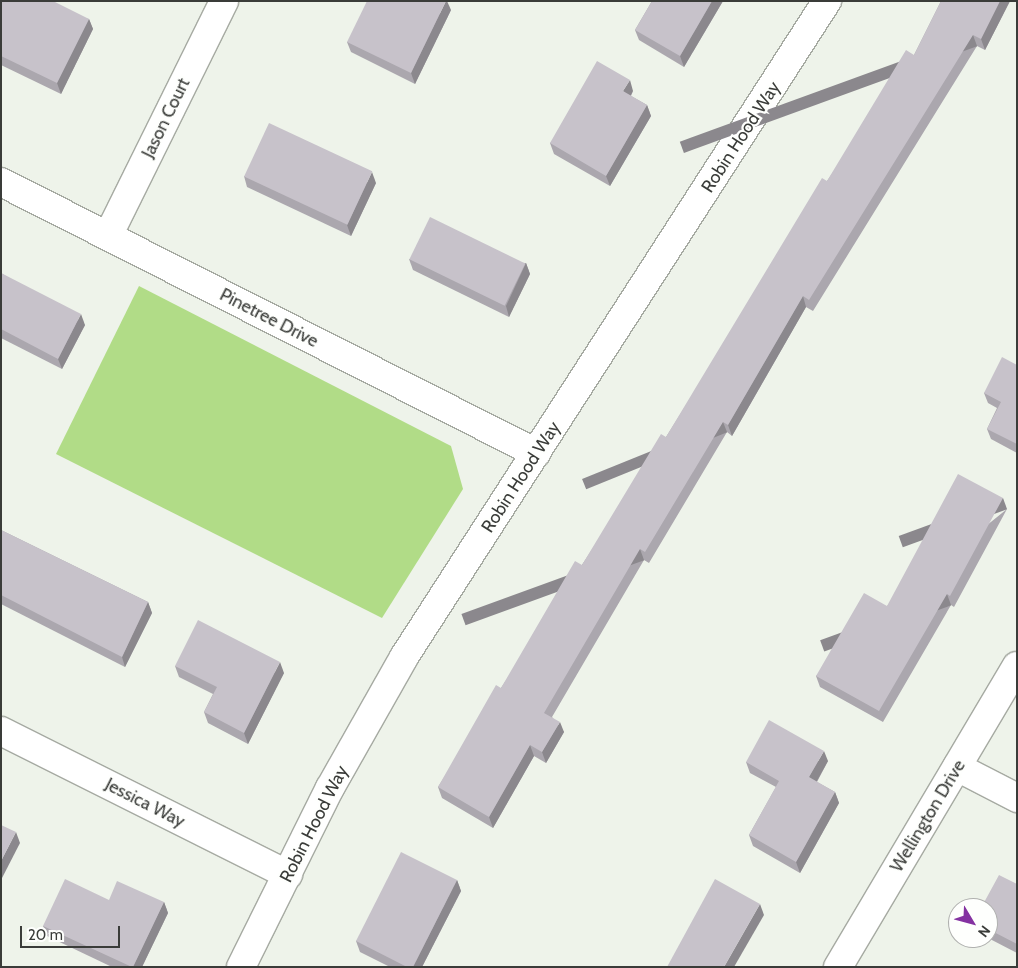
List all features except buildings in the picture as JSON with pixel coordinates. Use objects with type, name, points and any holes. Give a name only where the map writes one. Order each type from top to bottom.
[{"type":"street","name":"Jason Court","points":[[108,236],[224,1]]},
{"type":"street","name":"Robin Hood Way","points":[[241,967],[330,788],[404,656],[826,1]]},
{"type":"street","name":"Pinetree Drive","points":[[1,182],[536,453]]},
{"type":"street","name":"Wellington Drive","points":[[838,967],[1017,666]]},
{"type":"street","name":"Jessica Way","points":[[1,731],[288,875]]},
{"type":"street","points":[[957,767],[1017,798]]},
{"type":"shaded area","points":[[139,286],[451,446],[463,489],[382,618],[56,454]]}]
